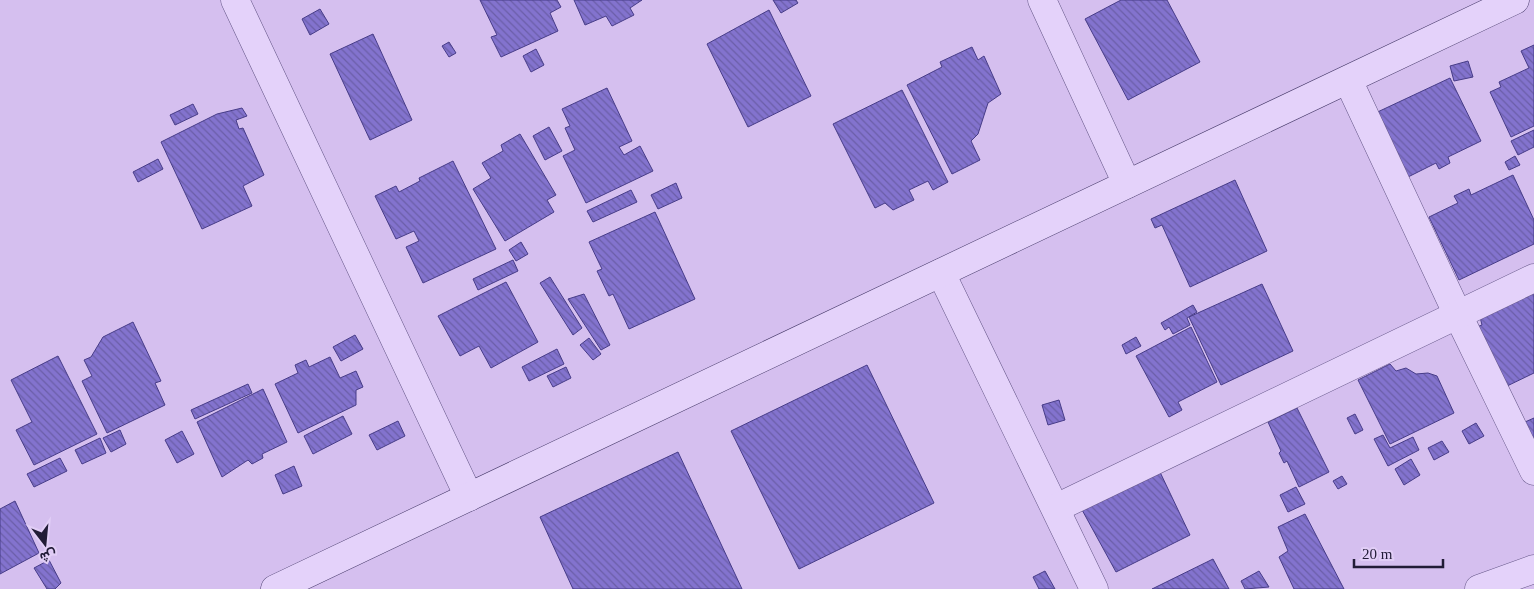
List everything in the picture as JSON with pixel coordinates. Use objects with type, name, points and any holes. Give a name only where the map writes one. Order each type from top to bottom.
[{"type":"street","points":[[235,0],[469,497]]},
{"type":"street","points":[[1042,0],[1127,184]]},
{"type":"street","points":[[292,585],[469,497],[1515,0]]},
{"type":"street","points":[[1348,80],[1457,313],[1534,471]]},
{"type":"street","points":[[940,273],[1094,589]]},
{"type":"street","points":[[1056,508],[1457,313],[1534,278]]},
{"type":"street","points":[[1479,589],[1534,569]]},
{"type":"building","points":[[480,0],[557,0],[561,7],[550,13],[558,31],[501,57],[491,37],[497,35]]},
{"type":"building","points":[[574,0],[642,0],[630,8],[634,15],[612,26],[606,16],[585,25]]},
{"type":"building","points":[[773,0],[796,0],[798,3],[781,13]]},
{"type":"building","points":[[1121,0],[1167,0],[1200,62],[1128,100],[1085,19]]},
{"type":"building","points":[[320,9],[329,24],[310,35],[302,19]]},
{"type":"building","points":[[769,10],[811,96],[748,127],[707,44]]},
{"type":"building","points":[[373,34],[412,120],[370,140],[330,54]]},
{"type":"building","points":[[449,42],[456,53],[449,57],[442,46]]},
{"type":"building","points":[[1534,45],[1534,126],[1511,137],[1490,92],[1501,87],[1499,82],[1529,68],[1521,51]]},
{"type":"building","points":[[972,47],[978,60],[984,56],[1001,94],[988,103],[978,134],[971,141],[980,160],[952,174],[907,85],[942,67],[940,62]]},
{"type":"building","points":[[536,49],[544,65],[531,72],[523,56]]},
{"type":"building","points":[[1468,61],[1473,77],[1454,81],[1450,66]]},
{"type":"building","points":[[1450,78],[1481,141],[1448,157],[1450,163],[1439,169],[1436,163],[1400,181],[1369,116]]},
{"type":"building","points":[[607,88],[632,141],[619,147],[624,155],[640,146],[653,171],[586,203],[563,156],[575,150],[565,128],[570,126],[562,109]]},
{"type":"building","points":[[902,90],[948,182],[933,190],[928,181],[909,190],[914,200],[893,210],[885,203],[875,208],[833,124]]},
{"type":"building","points":[[193,104],[198,114],[175,125],[170,115]]},
{"type":"building","points":[[242,108],[247,116],[236,120],[239,129],[243,128],[264,175],[243,186],[252,206],[202,229],[161,142],[217,114]]},
{"type":"building","points":[[549,127],[562,151],[545,160],[533,136]]},
{"type":"building","points":[[1534,130],[1534,147],[1518,155],[1511,141]]},
{"type":"building","points":[[520,134],[556,195],[547,200],[554,212],[505,241],[473,189],[491,178],[482,163],[503,151],[501,145]]},
{"type":"building","points":[[1515,156],[1520,165],[1509,170],[1505,162]]},
{"type":"building","points":[[158,159],[163,169],[138,182],[133,172]]},
{"type":"building","points":[[453,161],[496,249],[423,283],[406,247],[419,241],[414,231],[396,239],[375,196],[396,186],[399,192],[420,181],[419,178]]},
{"type":"building","points":[[1513,175],[1534,220],[1534,244],[1459,280],[1429,217],[1458,203],[1454,196],[1469,189],[1471,195]]},
{"type":"building","points":[[1235,180],[1267,251],[1190,287],[1162,225],[1155,228],[1151,219]]},
{"type":"building","points":[[676,183],[682,198],[658,209],[651,195]]},
{"type":"building","points":[[631,190],[637,202],[593,222],[587,211]]},
{"type":"building","points":[[655,212],[695,299],[629,329],[613,294],[609,296],[597,271],[602,269],[589,242]]},
{"type":"building","points":[[521,242],[528,254],[516,261],[509,250]]},
{"type":"building","points":[[513,260],[518,271],[478,290],[473,279]]},
{"type":"building","points":[[550,277],[582,328],[573,335],[540,283]]},
{"type":"building","points":[[506,282],[538,342],[491,368],[479,346],[460,356],[438,316]]},
{"type":"building","points":[[1262,284],[1293,351],[1221,385],[1189,317]]},
{"type":"building","points":[[1534,290],[1534,373],[1505,387],[1474,328],[1482,325],[1480,317]]},
{"type":"building","points":[[584,294],[610,345],[601,350],[568,299]]},
{"type":"building","points":[[1193,305],[1197,312],[1187,318],[1190,325],[1173,334],[1169,327],[1165,330],[1161,323]]},
{"type":"building","points":[[133,322],[161,381],[155,383],[165,405],[107,433],[82,381],[92,376],[84,360],[91,357],[103,337]]},
{"type":"building","points":[[1191,327],[1217,382],[1178,402],[1182,410],[1169,417],[1136,356]]},
{"type":"building","points":[[355,335],[363,349],[341,361],[333,347]]},
{"type":"building","points":[[1136,337],[1141,346],[1126,354],[1122,345]]},
{"type":"building","points":[[589,338],[601,354],[593,360],[580,345]]},
{"type":"building","points":[[557,349],[564,364],[529,381],[522,367]]},
{"type":"building","points":[[58,356],[97,434],[34,465],[16,430],[32,422],[11,380]]},
{"type":"building","points":[[330,357],[340,378],[356,371],[363,387],[356,390],[356,405],[298,433],[275,384],[298,373],[295,365],[306,360],[309,367]]},
{"type":"building","points":[[1390,364],[1396,371],[1406,368],[1416,374],[1428,373],[1437,376],[1454,413],[1390,444],[1358,380]]},
{"type":"building","points":[[867,365],[934,503],[799,569],[731,431]]},
{"type":"building","points":[[566,367],[571,378],[553,387],[547,376]]},
{"type":"building","points":[[248,384],[252,393],[195,419],[191,410]]},
{"type":"building","points":[[263,389],[287,442],[262,454],[263,458],[252,464],[248,460],[222,477],[197,422]]},
{"type":"building","points":[[1059,400],[1065,420],[1048,425],[1042,405]]},
{"type":"building","points":[[1297,408],[1329,472],[1299,487],[1287,461],[1284,463],[1279,453],[1281,451],[1268,422]]},
{"type":"building","points":[[1355,414],[1363,430],[1355,434],[1347,418]]},
{"type":"building","points":[[343,416],[352,434],[313,454],[304,436]]},
{"type":"building","points":[[1534,418],[1534,440],[1525,422]]},
{"type":"building","points":[[398,421],[405,436],[377,450],[369,435]]},
{"type":"building","points":[[1476,423],[1484,436],[1469,444],[1462,431]]},
{"type":"building","points":[[120,430],[126,444],[111,452],[103,438]]},
{"type":"building","points":[[182,431],[194,454],[177,463],[165,440]]},
{"type":"building","points":[[1383,435],[1390,448],[1413,437],[1419,450],[1388,466],[1374,439]]},
{"type":"building","points":[[100,438],[106,453],[82,464],[75,450]]},
{"type":"building","points":[[1442,441],[1449,452],[1434,460],[1428,448]]},
{"type":"building","points":[[678,452],[742,589],[573,589],[540,517]]},
{"type":"building","points":[[60,458],[67,471],[34,487],[27,474]]},
{"type":"building","points":[[1411,459],[1420,475],[1404,485],[1395,469]]},
{"type":"building","points":[[294,466],[302,486],[283,494],[275,475]]},
{"type":"building","points":[[1159,470],[1190,535],[1116,572],[1081,508]]},
{"type":"building","points":[[1342,476],[1347,484],[1338,489],[1333,481]]},
{"type":"building","points":[[1296,487],[1305,504],[1288,512],[1280,495]]},
{"type":"building","points":[[15,501],[39,553],[0,574],[0,509]]},
{"type":"building","points":[[1305,514],[1344,589],[1294,589],[1279,557],[1288,551],[1278,527]]},
{"type":"building","points":[[1213,559],[1229,589],[1152,589]]},
{"type":"building","points":[[49,560],[61,583],[55,589],[47,589],[34,568]]},
{"type":"building","points":[[1045,571],[1055,589],[1039,589],[1033,577]]},
{"type":"building","points":[[1259,571],[1269,587],[1245,589],[1241,581]]}]
